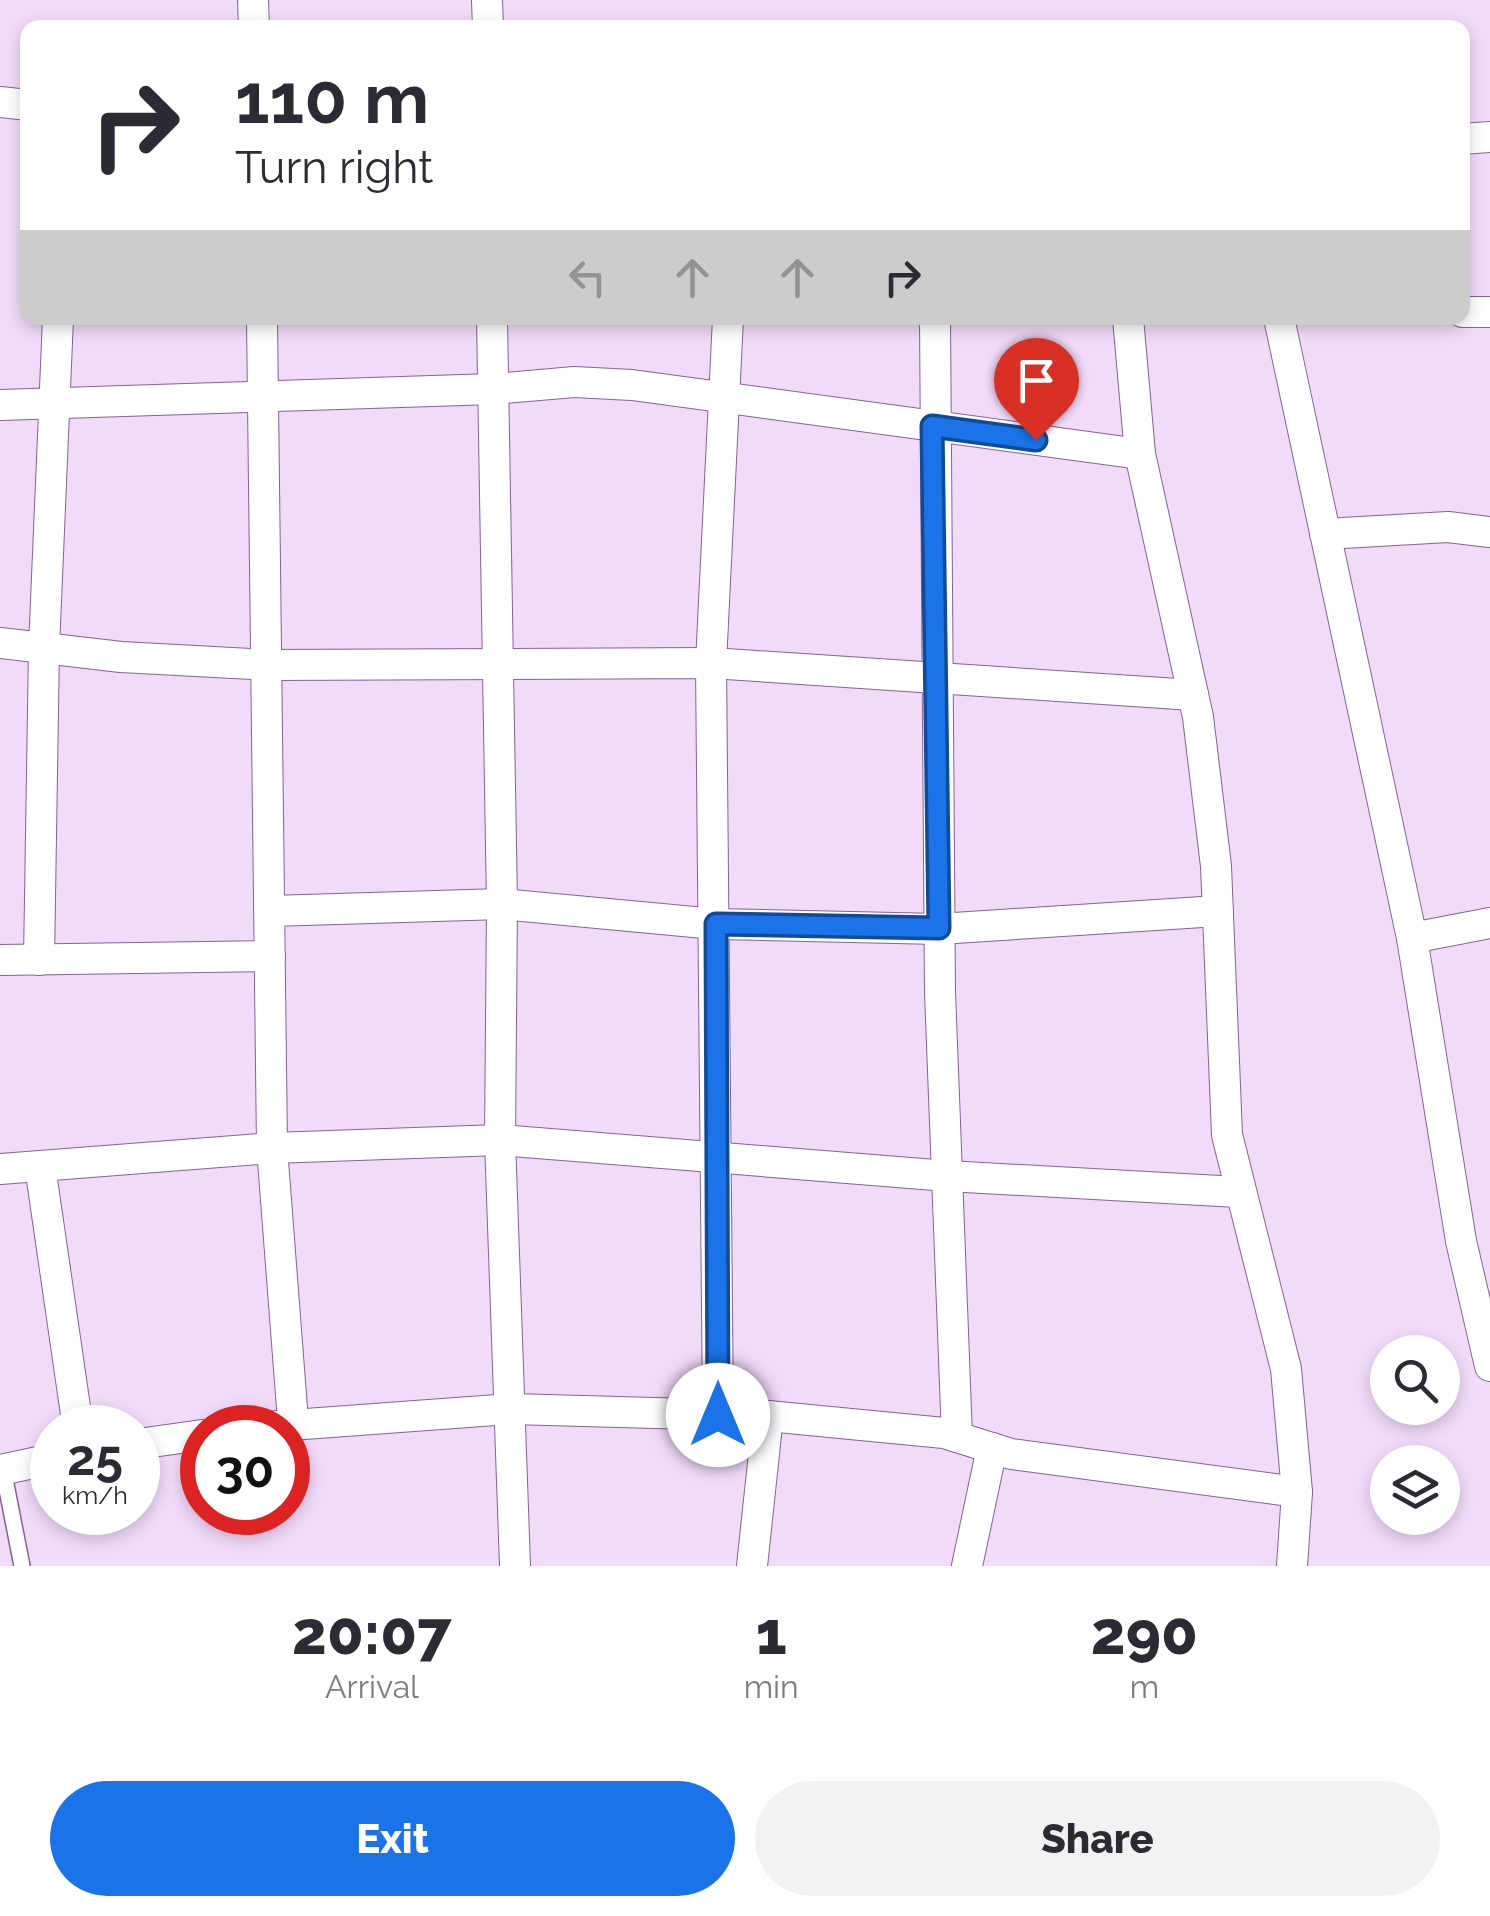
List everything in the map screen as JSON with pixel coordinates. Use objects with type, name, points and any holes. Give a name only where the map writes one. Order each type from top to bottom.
[{"type":"street","points":[[39,960],[44,648],[58,325]]},
{"type":"street","points":[[262,325],[272,1148],[291,1405]]},
{"type":"street","points":[[492,325],[502,904],[500,1140],[515,1566]]},
{"type":"street","points":[[718,1415],[711,664],[727,325]]},
{"type":"street","points":[[935,325],[932,426],[939,928],[957,1437]]},
{"type":"street","points":[[1129,325],[1140,454],[1193,695],[1218,911],[1227,1135],[1238,1192],[1286,1369],[1297,1492],[1292,1566]]},
{"type":"street","points":[[1280,325],[1476,1239],[1490,1366]]},
{"type":"street","points":[[0,405],[494,390],[574,382],[722,396],[1140,454]]},
{"type":"street","points":[[1325,534],[1448,526],[1490,532]]},
{"type":"street","points":[[0,643],[268,665],[711,664],[1193,695]]},
{"type":"street","points":[[271,912],[502,904],[716,924],[939,928],[1218,911]]},
{"type":"street","points":[[1412,938],[1490,923]]},
{"type":"street","points":[[0,960],[270,956]]},
{"type":"street","points":[[0,1170],[272,1148],[500,1140],[947,1176],[1238,1192]]},
{"type":"street","points":[[40,1166],[75,1405]]},
{"type":"street","points":[[310,1421],[511,1409],[768,1416],[957,1437],[992,1448],[1150,1475],[1297,1492]]},
{"type":"street","points":[[752,1566],[768,1416]]},
{"type":"street","points":[[967,1566],[992,1448]]},
{"type":"street","points":[[1,1470],[30,1464]]},
{"type":"lane","points":[[1,1470],[22,1566]]},
{"type":"route","points":[[718,1415],[716,924],[939,928],[932,426],[1036,440]]}]
